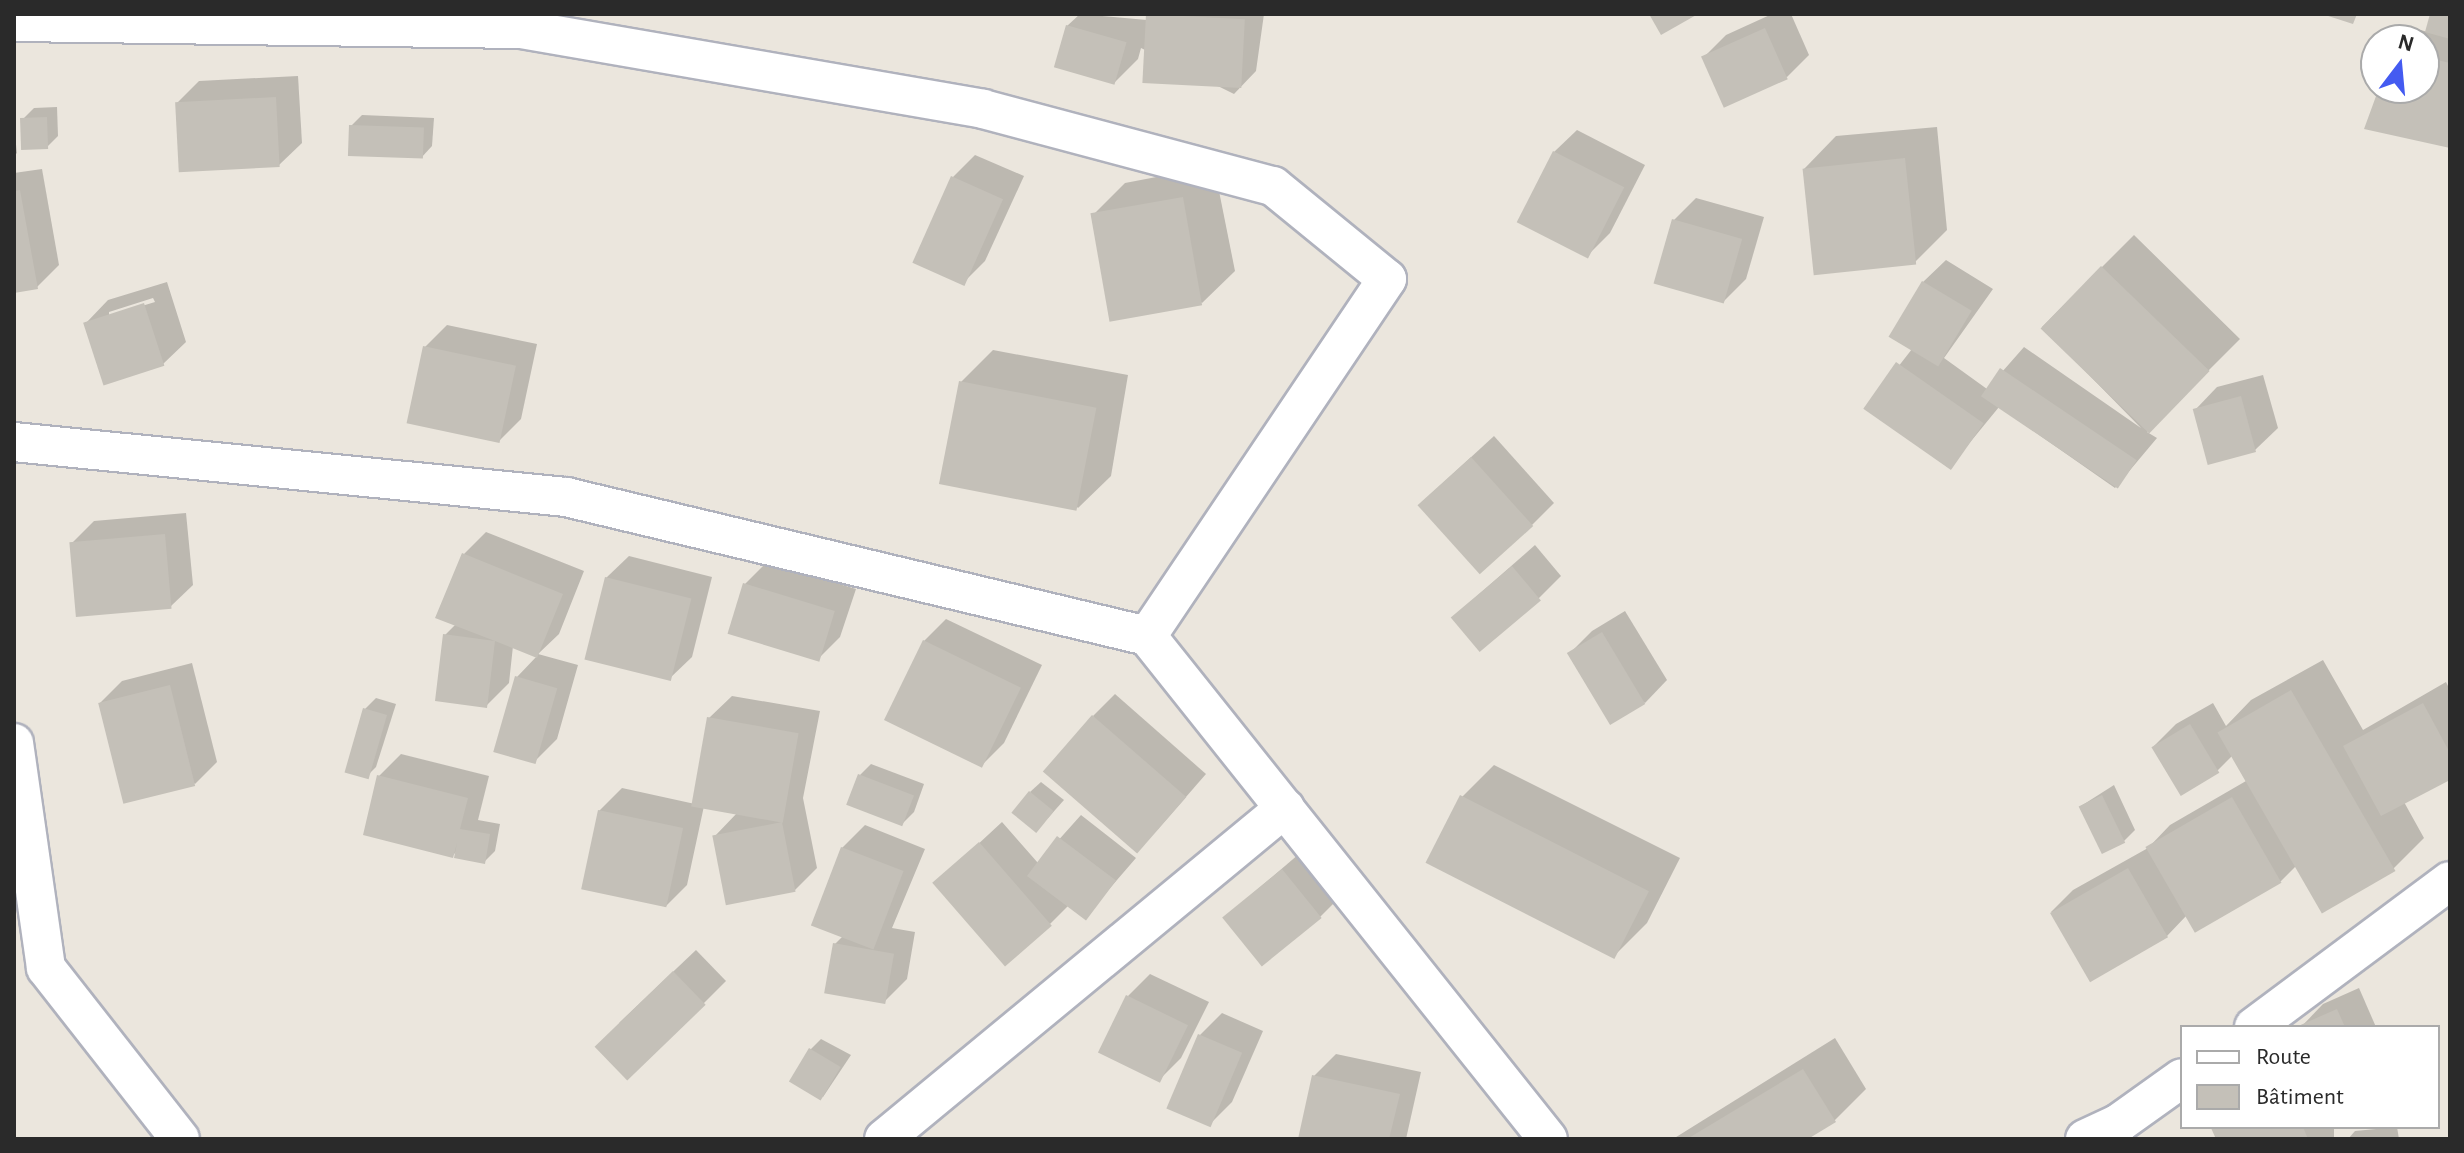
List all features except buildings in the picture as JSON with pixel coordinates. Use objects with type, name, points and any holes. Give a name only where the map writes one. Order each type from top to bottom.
[{"type":"street","points":[[14,22],[521,29],[983,109],[1273,186],[1387,279],[1147,636]]},
{"type":"street","points":[[14,442],[566,497],[1147,636],[1548,1139]]},
{"type":"street","points":[[14,743],[46,968],[180,1139]]},
{"type":"street","points":[[884,1139],[1285,808]]},
{"type":"street","points":[[2257,1025],[2450,881]]},
{"type":"street","points":[[2085,1139],[2119,1123],[2180,1079]]}]
